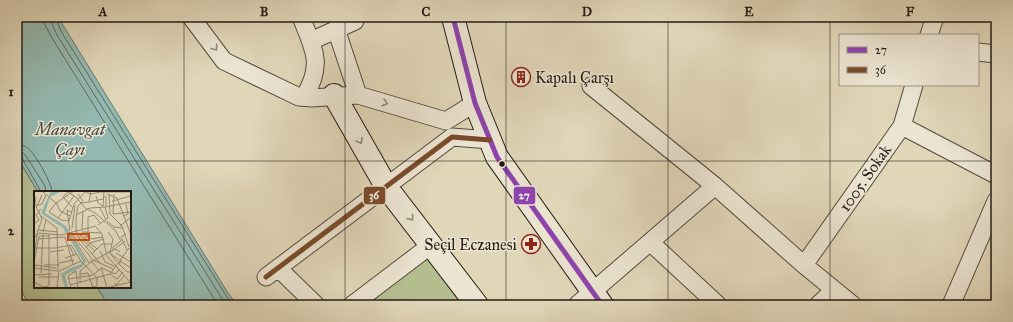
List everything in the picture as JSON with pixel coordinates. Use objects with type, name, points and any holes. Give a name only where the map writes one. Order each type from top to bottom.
[{"type":"street","points":[[192,17],[224,61],[299,96],[312,98],[358,94],[446,120],[475,103]]},
{"type":"street","points":[[301,17],[316,54],[313,82],[304,97]]},
{"type":"street","points":[[311,40],[356,21],[354,17]]},
{"type":"street","points":[[453,17],[475,103],[497,157],[590,301],[650,242],[716,186]]},
{"type":"street","points":[[929,34],[935,17]]},
{"type":"street","points":[[336,29],[358,94]]},
{"type":"street","points":[[979,52],[996,54]]},
{"type":"street","points":[[591,86],[716,186],[804,265],[853,305]]},
{"type":"street","name":"1005. Sokak","points":[[804,265],[902,126],[914,86]]},
{"type":"street","points":[[334,95],[387,188],[477,305]]},
{"type":"street","points":[[902,126],[996,175]]},
{"type":"street","points":[[316,305],[272,272],[387,188],[452,137],[490,140]]},
{"type":"street","points":[[951,305],[996,201]]},
{"type":"street","points":[[650,242],[718,305]]},
{"type":"street","points":[[352,305],[431,245]]},
{"type":"street","points":[[818,305],[834,290]]},
{"type":"green space","points":[[17,157],[37,191],[34,191],[34,288],[98,288],[108,305],[29,305],[17,282]]},
{"type":"green space","points":[[427,258],[462,305],[364,305]]},
{"type":"water","name":"Manavgat Çayı","points":[[17,17],[58,17],[228,293],[237,305],[108,305],[98,288],[131,288],[131,191],[37,191],[17,157]]},
{"type":"transit line","name":"27","points":[[453,17],[475,103],[497,157],[602,305]]},
{"type":"transit line","name":"36","points":[[266,277],[452,137],[490,140]]},
{"type":"place","name":"Kapalı Çarşı","points":[[521,77]]},
{"type":"place","name":"Seçil Eczanesi","points":[[531,244]]}]
